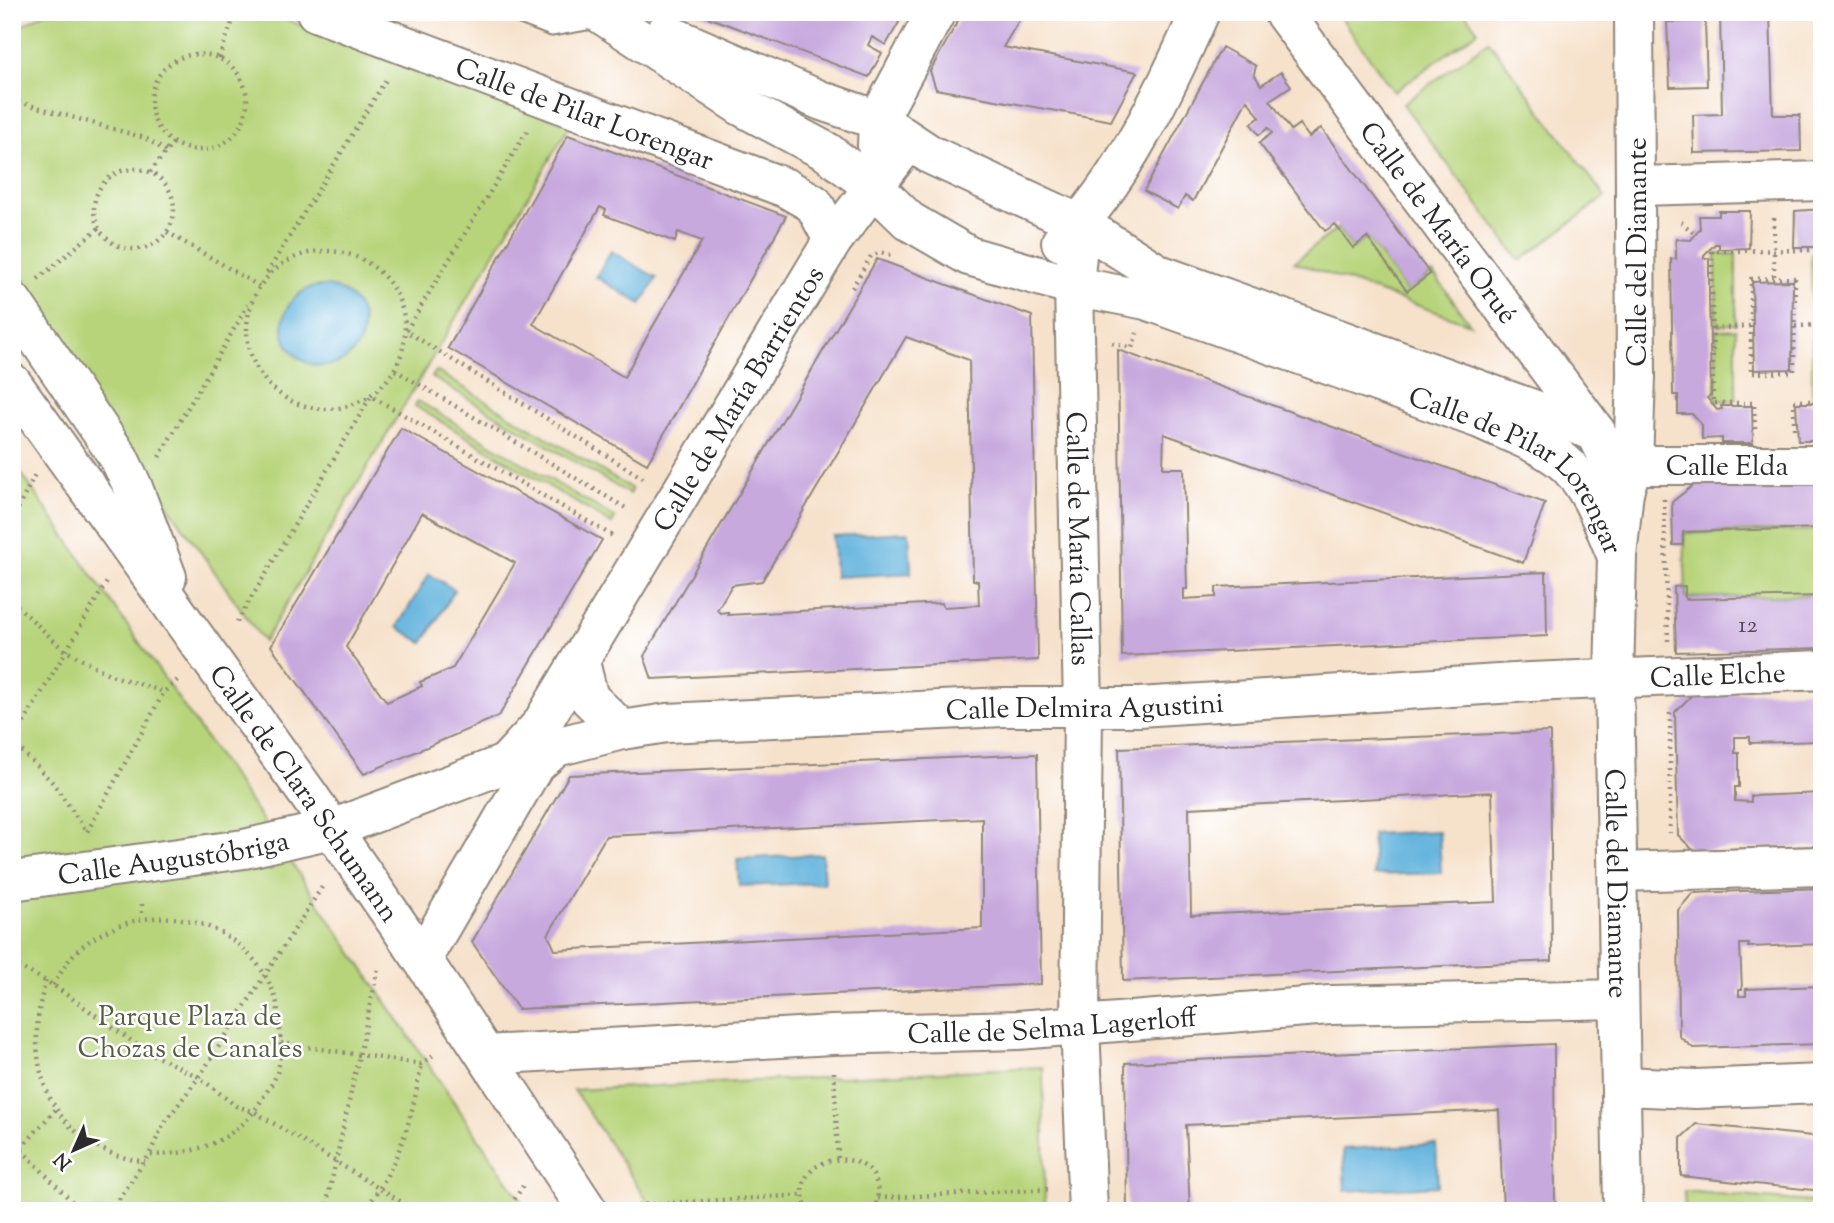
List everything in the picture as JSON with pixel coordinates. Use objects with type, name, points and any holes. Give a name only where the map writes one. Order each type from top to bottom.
[{"type":"street","name":"Calle de Pilar Lorengar","points":[[316,12],[786,188],[814,204],[833,240]]},
{"type":"street","points":[[875,188],[936,12]]},
{"type":"street","points":[[1029,272],[1080,224],[1118,168],[1171,79],[1200,12]]},
{"type":"street","name":"Calle de María Orué","points":[[1283,12],[1596,432]]},
{"type":"street","name":"Calle del Diamante","points":[[1629,478],[1637,186],[1634,12]]},
{"type":"street","name":"Calle de Pilar Lorengar","points":[[601,15],[640,22],[893,131],[1080,224],[1159,274],[1596,432],[1629,478],[1617,556]]},
{"type":"street","name":"Calle de Pilar Lorengar","points":[[601,15],[741,106],[827,152],[875,188],[909,221],[969,256],[1073,286],[1146,300],[1480,419],[1532,443],[1570,468],[1593,503],[1617,556]]},
{"type":"street","points":[[1637,186],[1822,181]]},
{"type":"street","name":"Calle de María Barrientos","points":[[422,959],[532,758],[541,725],[833,240],[875,188]]},
{"type":"street","points":[[1073,286],[1080,224]]},
{"type":"street","name":"Calle de María Callas","points":[[1073,286],[1083,708],[1080,1025],[1088,1211]]},
{"type":"street","points":[[22,293],[119,458],[132,485],[185,625]]},
{"type":"street","name":"Calle de Clara Schumann","points":[[12,383],[52,464],[185,625],[332,829],[422,959],[588,1211]]},
{"type":"street","name":"Calle Elda","points":[[1629,478],[1822,465]]},
{"type":"street","name":"Calle del Diamante","points":[[1617,556],[1614,679],[1623,1211]]},
{"type":"street","points":[[580,662],[589,698],[622,730]]},
{"type":"street","name":"Calle Elche","points":[[1614,679],[1822,670]]},
{"type":"street","name":"Calle Delmira Agustini","points":[[332,829],[532,758],[622,730],[694,722],[1004,707],[1139,707],[1614,679]]},
{"type":"street","name":"Calle Augustóbriga","points":[[12,881],[244,849],[332,829]]},
{"type":"street","points":[[1619,873],[1822,866]]},
{"type":"street","name":"Calle de Selma Lagerloff","points":[[486,1055],[832,1035],[1080,1025],[1330,1005],[1619,999]]},
{"type":"street","points":[[1621,1087],[1696,1089],[1822,1084]]},
{"type":"lane","points":[[516,12],[552,26],[601,15]]},
{"type":"path","points":[[219,58],[236,12]]},
{"type":"path","points":[[195,55],[219,58],[242,80],[247,111],[241,126],[232,138],[203,151],[173,143],[160,132],[153,118],[150,102],[153,86],[161,72],[172,62],[195,55]]},
{"type":"path","points":[[156,462],[259,286],[394,66]]},
{"type":"path","points":[[12,100],[145,138],[166,151]]},
{"type":"path","points":[[406,331],[403,306],[391,282],[373,264],[349,253],[324,250],[299,254],[276,267],[259,286],[249,309],[246,334],[252,359],[265,381],[284,397],[308,407],[332,409],[358,403],[379,390],[396,370],[406,331],[528,129]]},
{"type":"path","points":[[150,172],[173,143]]},
{"type":"path","points":[[126,169],[150,172],[161,178],[173,198],[173,222],[167,232],[158,242],[132,249],[108,239],[99,228],[94,204],[104,181],[126,169]]},
{"type":"path","points":[[1774,211],[1774,279]]},
{"type":"path","points":[[22,293],[99,228]]},
{"type":"path","points":[[167,232],[259,286]]},
{"type":"path","points":[[1755,440],[1754,403],[1713,403],[1712,251],[1822,250]]},
{"type":"path","points":[[1795,278],[1794,372],[1751,373],[1751,326],[1751,279],[1795,278]]},
{"type":"path","points":[[1111,349],[1113,342],[1132,348],[1140,322]]},
{"type":"path","points":[[1713,329],[1751,326]]},
{"type":"path","points":[[1795,326],[1822,326]]},
{"type":"path","points":[[406,331],[646,480]]},
{"type":"path","points":[[396,370],[628,510]]},
{"type":"path","points":[[237,622],[371,396],[614,536]]},
{"type":"path","points":[[1794,439],[1794,401],[1822,401]]},
{"type":"path","points":[[12,521],[52,464]]},
{"type":"path","points":[[1664,491],[1668,645]]},
{"type":"path","points":[[111,575],[12,741],[54,785],[87,832],[164,692],[180,678]]},
{"type":"path","points":[[12,601],[64,650],[111,675],[164,692]]},
{"type":"path","points":[[1670,705],[1670,838]]},
{"type":"path","points":[[111,1211],[145,1162],[163,1125],[200,1077],[322,887]]},
{"type":"path","points":[[142,904],[142,918]]},
{"type":"path","points":[[53,985],[75,953],[105,930],[142,918],[174,916],[205,924],[233,939],[257,962],[276,997],[281,1043],[276,1075],[255,1112],[220,1141],[198,1151],[149,1155]]},
{"type":"path","points":[[12,962],[53,985],[147,1052],[200,1077],[236,1106],[255,1112],[416,1211]]},
{"type":"path","points":[[325,1211],[378,969]]},
{"type":"path","points":[[46,981],[34,1032],[36,1058],[43,1083],[57,1108],[80,1134],[112,1154],[145,1162]]},
{"type":"path","points":[[281,1043],[421,1065]]},
{"type":"path","points":[[364,1211],[380,1189],[401,1150],[411,1119],[421,1065],[435,1054]]},
{"type":"path","points":[[834,1071],[838,1158]]},
{"type":"path","points":[[12,1158],[57,1108]]},
{"type":"path","points":[[12,1140],[81,1211]]},
{"type":"path","points":[[808,1211],[804,1195],[810,1174],[817,1166],[838,1158],[862,1165],[876,1185],[878,1198],[874,1211]]},
{"type":"path","points":[[507,1211],[523,1186]]},
{"type":"path","points":[[878,1198],[1053,1189]]},
{"type":"path","points":[[638,1205],[804,1195]]},
{"type":"green space","points":[[46,12],[266,12],[570,125],[264,642],[12,284],[12,31]]},
{"type":"green space","points":[[1337,12],[1464,12],[1478,31],[1394,92]]},
{"type":"green space","points":[[1489,41],[1605,197],[1520,261],[1403,104]]},
{"type":"green space","points":[[1338,228],[1353,248],[1367,237],[1406,291],[1433,273],[1470,324],[1294,262]]},
{"type":"green space","points":[[1822,252],[1822,322],[1812,322],[1811,253]]},
{"type":"green space","points":[[1716,254],[1736,254],[1736,324],[1716,325]]},
{"type":"green space","points":[[1812,327],[1822,327],[1822,398],[1812,398]]},
{"type":"green space","points":[[1736,329],[1736,400],[1716,401],[1716,330]]},
{"type":"green space","points":[[436,371],[632,489],[629,494],[432,377]]},
{"type":"green space","points":[[418,401],[615,518],[612,524],[415,406]]},
{"type":"green space","name":"Parque Plaza de Chozas de Canales","points":[[12,460],[228,770],[528,1211],[12,1211]]},
{"type":"green space","points":[[1822,530],[1822,595],[1686,598],[1684,533]]},
{"type":"green space","points":[[1043,1067],[1045,1211],[654,1211],[574,1090]]},
{"type":"green space","points":[[1684,1191],[1822,1203],[1822,1211],[1685,1211]]},
{"type":"water","points":[[611,251],[657,278],[641,304],[596,277]]},
{"type":"water","points":[[323,286],[338,289],[351,298],[360,311],[363,326],[360,341],[351,354],[338,363],[323,366],[308,363],[295,354],[286,341],[283,326],[286,311],[295,298],[308,289]]},
{"type":"water","points":[[909,532],[911,573],[835,577],[833,536]]},
{"type":"water","points":[[429,574],[455,590],[423,643],[397,627]]},
{"type":"water","points":[[1439,831],[1441,873],[1374,875],[1372,834]]},
{"type":"water","points":[[822,854],[824,883],[739,886],[737,859]]},
{"type":"water","points":[[1436,1144],[1438,1186],[1345,1191],[1343,1149]]},
{"type":"building","points":[[694,12],[833,12],[849,18],[857,12],[905,12],[886,45],[872,37],[868,45],[882,53],[869,77]]},
{"type":"building","points":[[963,12],[1024,12],[1003,47],[1137,72],[1111,121],[936,89],[930,71]]},
{"type":"building","points":[[1720,12],[1770,12],[1773,115],[1800,115],[1801,151],[1694,153],[1693,115],[1722,114]]},
{"type":"building","points":[[1705,21],[1707,86],[1670,87],[1667,22]]},
{"type":"building","points":[[1222,47],[1256,66],[1254,74],[1261,85],[1281,72],[1291,86],[1270,100],[1291,130],[1299,124],[1309,137],[1321,128],[1430,274],[1407,291],[1367,237],[1353,248],[1335,224],[1325,231],[1259,143],[1272,133],[1268,128],[1259,135],[1251,124],[1260,117],[1247,100],[1193,201],[1185,196],[1178,209],[1144,191]]},
{"type":"building","points":[[568,135],[786,216],[647,464],[448,348]],"holes":[[[600,207],[606,210],[604,215],[675,242],[678,232],[702,241],[624,377],[533,324]]]},
{"type":"building","points":[[1822,209],[1822,247],[1794,247],[1795,211]]},
{"type":"building","points":[[1719,211],[1750,211],[1749,248],[1719,249],[1719,244],[1715,244],[1704,255],[1704,258],[1709,258],[1711,395],[1707,398],[1717,410],[1722,409],[1721,406],[1752,406],[1753,443],[1722,443],[1722,438],[1702,439],[1702,425],[1692,414],[1678,414],[1678,395],[1673,395],[1671,259],[1676,259],[1676,239],[1691,240],[1700,229],[1699,216],[1719,216]]},
{"type":"building","points":[[877,259],[1032,316],[1038,660],[652,679],[644,656]],"holes":[[[906,337],[969,360],[973,580],[978,581],[979,605],[943,607],[942,603],[728,615],[728,612],[720,613],[717,610],[732,585],[762,581]]]},
{"type":"building","points":[[1793,281],[1792,369],[1754,370],[1752,282]]},
{"type":"building","points":[[1118,350],[1545,503],[1523,563],[1164,434],[1163,468],[1184,468],[1187,589],[1184,589],[1184,599],[1216,597],[1216,587],[1546,572],[1547,636],[1122,656]]},
{"type":"building","points":[[1796,403],[1822,403],[1822,441],[1798,441]]},
{"type":"building","points":[[401,428],[602,540],[499,716],[364,774],[271,646]],"holes":[[[422,513],[515,563],[453,668],[420,682],[422,686],[387,702],[346,647]]]},
{"type":"building","points":[[1822,483],[1822,528],[1683,532],[1683,545],[1673,545],[1672,502],[1695,484]]},
{"type":"building","points":[[1685,586],[1685,599],[1822,596],[1822,648],[1676,652],[1674,587]]},
{"type":"building","points":[[1822,690],[1822,741],[1750,743],[1750,737],[1735,737],[1735,753],[1739,753],[1739,787],[1735,787],[1735,801],[1751,802],[1751,796],[1822,793],[1822,846],[1693,850],[1678,835],[1675,712],[1693,694]]},
{"type":"building","points":[[1550,732],[1552,961],[1123,981],[1119,748]],"holes":[[[1492,792],[1496,902],[1191,915],[1189,808]]]},
{"type":"building","points":[[1037,754],[1041,984],[518,1009],[472,942],[569,775]],"holes":[[[982,818],[982,928],[555,950],[548,935],[606,836]]]},
{"type":"building","points":[[1822,888],[1822,944],[1748,947],[1749,944],[1740,944],[1742,990],[1739,990],[1739,996],[1746,996],[1746,989],[1822,986],[1822,1044],[1693,1048],[1679,1036],[1678,910],[1693,893]]},
{"type":"building","points":[[1554,1044],[1555,1211],[1503,1211],[1499,1110],[1186,1125],[1190,1211],[1127,1211],[1125,1063]]},
{"type":"building","points":[[1696,1124],[1822,1137],[1822,1191],[1681,1176],[1681,1138]]}]
